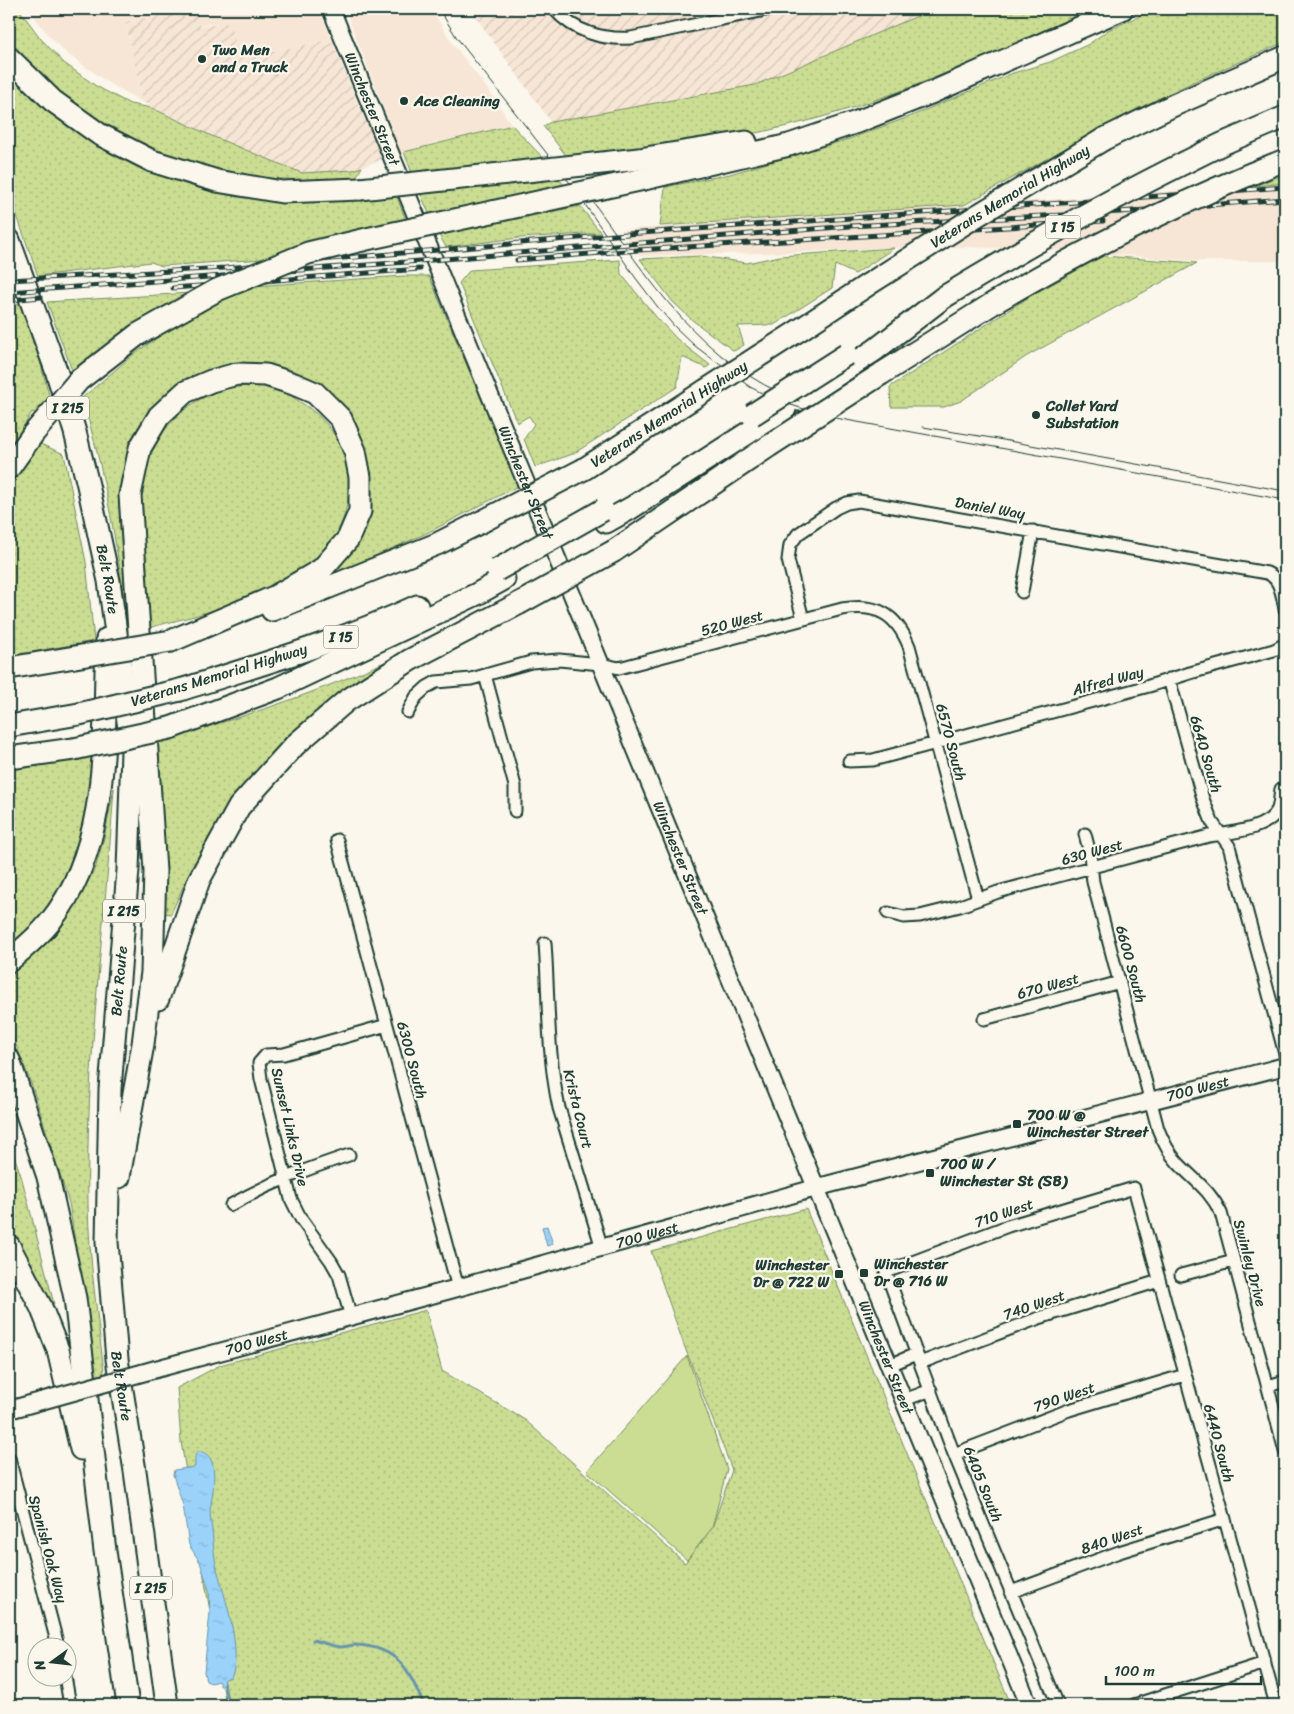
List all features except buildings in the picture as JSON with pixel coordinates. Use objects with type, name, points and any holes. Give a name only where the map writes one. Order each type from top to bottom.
[{"type":"highway","points":[[9,468],[33,434],[79,380],[137,334],[217,290],[308,253],[790,145],[857,122],[933,92],[1122,9]]},
{"type":"highway","name":"Veterans Memorial Highway","points":[[9,668],[171,641],[269,611],[437,544],[584,469],[869,284],[1104,139],[1174,105],[1285,57]]},
{"type":"highway","points":[[9,58],[53,101],[99,134],[152,161],[218,181],[282,192],[360,189],[639,159],[857,122]]},
{"type":"highway","name":"Veterans Memorial Highway","points":[[9,726],[79,714],[180,690],[276,661],[501,574],[605,516],[752,415],[847,354],[1016,253],[1145,182],[1222,144],[1285,117]]},
{"type":"highway","points":[[143,1044],[199,880],[240,807],[296,745],[346,701],[410,660],[518,604],[614,551],[769,446],[992,304],[1043,274],[1152,217],[1210,190],[1285,160]]},
{"type":"highway","name":"Belt Route","points":[[9,240],[51,353],[75,432],[109,581],[132,752],[128,870],[110,1089],[107,1242],[117,1359],[135,1471],[167,1705]]},
{"type":"highway","points":[[605,516],[631,508],[785,409],[875,350],[944,297]]},
{"type":"highway","points":[[107,1242],[143,1044],[152,972],[155,871],[130,495],[140,448],[159,416],[185,392],[211,381],[237,374],[266,375],[315,393],[340,419],[355,451],[360,477],[360,511],[348,539],[322,569],[274,597],[171,641]]},
{"type":"highway","points":[[9,758],[74,749],[170,728],[278,688],[477,594],[501,574]]},
{"type":"highway","points":[[9,961],[50,922],[66,899],[79,872],[95,823],[101,788],[109,581]]},
{"type":"highway","name":"I 215","points":[[9,1060],[48,1177],[75,1298],[106,1551],[128,1705]]},
{"type":"highway","points":[[9,1246],[41,1306],[58,1350],[106,1551]]},
{"type":"main road","name":"Winchester Street","points":[[331,9],[1030,1705]]},
{"type":"main road","name":"700 West","points":[[9,1410],[816,1188],[1285,1066]]},
{"type":"street","points":[[554,9],[573,25],[591,34],[614,39],[631,38],[770,9]]},
{"type":"street","name":"Daniel Way","points":[[803,619],[788,560],[790,545],[794,537],[836,508],[847,503],[865,502],[1264,572],[1273,576],[1279,584],[1285,609]]},
{"type":"street","points":[[1022,592],[1033,531]]},
{"type":"street","name":"520 West","points":[[408,712],[416,697],[436,682],[471,679],[543,660],[601,664],[619,668],[857,606],[872,608]]},
{"type":"street","name":"6570 South","points":[[872,608],[886,614],[903,631],[909,646],[978,900]]},
{"type":"street","name":"Alfred Way","points":[[849,761],[873,760],[1274,650],[1285,644]]},
{"type":"street","points":[[485,675],[514,786],[515,810]]},
{"type":"street","name":"6640 South","points":[[1169,679],[1203,799],[1212,822],[1229,846],[1285,1054]]},
{"type":"street","name":"630 West","points":[[888,913],[912,917],[1209,836],[1256,826],[1268,820],[1277,810],[1280,789]]},
{"type":"street","name":"6600 South","points":[[1085,834],[1093,882],[1151,1101]]},
{"type":"street","name":"6300 South","points":[[337,840],[458,1288]]},
{"type":"street","name":"Krista Court","points":[[545,943],[554,1088],[602,1248]]},
{"type":"street","name":"670 West","points":[[984,1020],[1120,982]]},
{"type":"street","name":"Sunset Links Drive","points":[[351,1317],[339,1275],[301,1219],[291,1198],[261,1079],[259,1063],[266,1055],[284,1054],[387,1026]]},
{"type":"street","name":"Swinley Drive","points":[[1151,1101],[1158,1129],[1169,1151],[1207,1190],[1218,1207],[1224,1222],[1285,1451]]},
{"type":"street","points":[[231,1205],[297,1172],[349,1155]]},
{"type":"street","name":"710 West","points":[[886,1272],[1008,1226],[1134,1188]]},
{"type":"street","name":"6440 South","points":[[1134,1188],[1276,1705]]},
{"type":"street","points":[[1181,1276],[1234,1261]]},
{"type":"street","name":"6405 South","points":[[886,1272],[954,1454],[1058,1705]]},
{"type":"street","name":"740 West","points":[[890,1364],[918,1358],[1038,1318],[1159,1281]]},
{"type":"street","name":"790 West","points":[[954,1454],[1069,1410],[1185,1375]]},
{"type":"street","points":[[1268,1386],[1285,1381]]},
{"type":"street","points":[[904,1400],[931,1390]]},
{"type":"street","name":"Spanish Oak Way","points":[[9,1458],[55,1636]]},
{"type":"street","name":"840 West","points":[[1011,1592],[1119,1552],[1225,1519]]},
{"type":"street","points":[[1134,1705],[1265,1663]]},
{"type":"street","points":[[67,1686],[70,1705]]},
{"type":"shaded area","points":[[28,9],[187,9],[125,22],[144,103],[107,82],[66,53],[50,37]]},
{"type":"shaded area","points":[[195,9],[319,9],[331,38],[238,58],[216,23],[199,26]]},
{"type":"shaded area","points":[[195,9],[200,26],[231,23],[238,58],[331,38],[359,106],[384,159],[353,170],[302,173],[214,137],[144,103],[125,22]]},
{"type":"shaded area","points":[[345,9],[431,9],[453,44],[512,125],[434,143],[401,153]]},
{"type":"shaded area","points":[[470,9],[934,9],[755,85],[551,122]]},
{"type":"shaded area","points":[[1285,183],[1285,260],[1275,261],[1193,261],[1071,251],[967,247],[640,256],[621,230]]},
{"type":"green space","points":[[9,9],[19,9],[41,39],[64,63],[96,86],[130,104],[152,108],[214,137],[302,173],[353,170],[362,167],[355,179],[266,178],[209,168],[153,149],[126,136],[76,106],[22,60],[8,40]]},
{"type":"green space","points":[[934,9],[1091,9],[945,74],[869,102],[765,131],[709,141],[568,158],[543,126],[551,122],[755,85]]},
{"type":"green space","points":[[1155,9],[1285,9],[1285,42],[1191,83],[1131,112],[964,205],[660,226],[665,187],[730,174],[849,139],[909,117],[1013,73],[1050,62],[1089,44],[1108,30]]},
{"type":"green space","points":[[9,74],[40,102],[73,127],[107,149],[142,167],[179,182],[218,193],[259,200],[313,202],[396,195],[407,222],[264,259],[162,266],[151,262],[38,276],[9,193]]},
{"type":"green space","points":[[512,125],[544,159],[412,173],[404,152]]},
{"type":"green space","points":[[1285,174],[1285,183],[1254,186]]},
{"type":"green space","points":[[558,178],[566,187],[430,216],[420,192]]},
{"type":"green space","points":[[580,206],[601,233],[519,238],[446,247],[439,235]]},
{"type":"green space","points":[[894,248],[855,274],[835,265],[832,288],[774,325],[738,326],[744,345],[734,351],[692,320],[673,302],[640,259],[701,256],[747,263],[780,256]]},
{"type":"green space","points":[[1103,256],[1197,263],[1027,356],[961,401],[944,407],[891,407],[890,387],[1032,295]]},
{"type":"green space","points":[[620,260],[621,274],[657,318],[678,340],[710,365],[706,368],[682,357],[677,387],[573,454],[535,467],[524,439],[534,424],[529,416],[517,423],[459,283],[470,270]]},
{"type":"green space","points":[[429,276],[518,486],[427,533],[321,580],[362,520],[332,401],[236,367],[133,439],[121,479],[119,499],[120,528],[127,574],[129,633],[110,514],[98,456],[82,398],[134,354],[167,331],[206,308],[253,286]]},
{"type":"green space","points":[[190,293],[74,376],[47,302]]},
{"type":"green space","points":[[20,304],[39,357],[50,399],[36,414],[32,412],[21,431],[9,446],[9,305]]},
{"type":"green space","points":[[261,385],[278,388],[300,402],[321,418],[336,437],[345,459],[349,481],[347,504],[340,527],[327,549],[310,568],[300,575],[220,608],[144,629],[145,555],[141,493],[144,471],[149,455],[157,440],[168,426],[194,403],[225,389]]},
{"type":"green space","points":[[38,443],[64,454],[86,562],[94,641],[9,656],[9,481]]},
{"type":"green space","points":[[421,645],[334,699],[278,747],[245,785],[217,825],[182,888],[171,914],[163,913],[153,742],[222,723],[323,688]]},
{"type":"green space","points":[[97,754],[94,783],[72,870],[48,910],[9,950],[9,769]]},
{"type":"green space","points":[[114,788],[96,996],[88,1152],[90,1247],[104,1373],[96,1376],[69,1203],[32,1086],[9,1027],[9,983],[14,971],[57,933],[85,888],[96,866],[105,834]]},
{"type":"green space","points":[[9,1140],[22,1179],[54,1304],[48,1303],[9,1235]]},
{"type":"green space","points":[[806,1209],[1011,1705],[226,1705],[181,1442],[177,1388],[220,1365],[426,1310],[442,1371],[525,1420],[685,1563],[712,1528],[732,1470],[684,1345],[651,1251]]},
{"type":"green space","points":[[687,1356],[727,1469],[712,1528],[687,1560],[587,1471]]},
{"type":"water","points":[[547,1226],[553,1244],[547,1246],[542,1227]]},
{"type":"water","points":[[197,1452],[205,1453],[210,1457],[213,1464],[214,1481],[210,1514],[214,1552],[234,1638],[234,1666],[231,1677],[223,1680],[224,1684],[220,1686],[218,1681],[211,1683],[206,1681],[204,1672],[210,1612],[209,1590],[200,1562],[189,1545],[183,1505],[173,1475],[174,1470],[195,1467]]},
{"type":"waterway","points":[[313,1640],[333,1646],[356,1645],[383,1650],[407,1671],[424,1705]]},
{"type":"waterway","points":[[224,1684],[228,1705]]},
{"type":"tram line","points":[[439,9],[457,38],[573,187],[657,306],[695,346],[750,387],[778,401],[830,417],[1285,500]]},
{"type":"tram line","points":[[591,199],[657,288],[705,342],[733,365],[764,385],[799,401]]},
{"type":"tram line","points":[[923,427],[1285,491]]},
{"type":"railway","points":[[9,280],[225,268],[627,234],[1285,187]]},
{"type":"railway","points":[[9,292],[850,226],[1120,212],[1285,199]]},
{"type":"railway","points":[[517,260],[638,250],[1103,221]]},
{"type":"railway","points":[[173,288],[420,269]]},
{"type":"railway","points":[[9,300],[41,297]]},
{"type":"place","name":"Two Men and a Truck","points":[[202,59]]},
{"type":"place","name":"Ace Cleaning","points":[[404,101]]},
{"type":"place","name":"Collet Yard Substation","points":[[1036,415]]},
{"type":"place","name":"700 W @ Winchester Street","points":[[1017,1124]]},
{"type":"place","name":"700 W / Winchester St (SB)","points":[[930,1173]]},
{"type":"place","name":"Winchester Dr @ 716 W","points":[[864,1273]]},
{"type":"place","name":"Winchester Dr @ 722 W","points":[[839,1274]]}]
